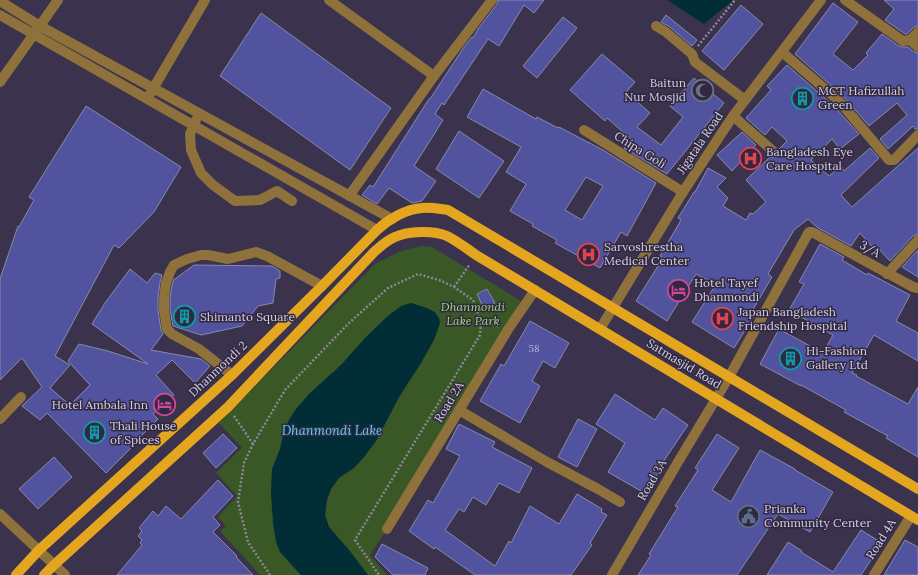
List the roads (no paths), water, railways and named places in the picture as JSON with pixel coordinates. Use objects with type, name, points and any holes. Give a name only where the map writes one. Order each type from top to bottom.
[{"type":"main road","name":"Dhanmondi 2","points":[[16,575],[39,550],[232,375],[384,224],[411,210],[435,208],[448,210]]},
{"type":"main road","name":"Satmasjid Road","points":[[448,210],[729,377],[917,486]]},
{"type":"main road","points":[[392,219],[394,237]]},
{"type":"main road","points":[[377,230],[394,237]]},
{"type":"main road","name":"Satmasjid Road","points":[[394,237],[414,232],[445,235],[600,330],[914,518]]},
{"type":"main road","points":[[44,575],[228,407],[366,260],[394,237]]},
{"type":"street","points":[[0,82],[58,0]]},
{"type":"street","points":[[147,99],[205,0]]},
{"type":"street","points":[[329,0],[434,76]]},
{"type":"street","points":[[349,196],[434,76],[492,0]]},
{"type":"street","name":"Jigatala Road","points":[[600,330],[683,192],[733,116],[821,0]]},
{"type":"street","points":[[845,0],[903,41],[910,40],[918,32]]},
{"type":"street","points":[[0,1],[40,26],[392,219]]},
{"type":"street","points":[[0,15],[377,230]]},
{"type":"street","points":[[656,26],[666,32],[692,54],[695,62],[745,100]]},
{"type":"street","points":[[910,40],[918,47]]},
{"type":"street","points":[[782,52],[839,101],[889,160],[894,160],[918,135]]},
{"type":"street","points":[[199,113],[190,134],[191,150],[201,173],[235,201],[260,200],[277,191],[292,201]]},
{"type":"street","points":[[733,116],[773,151]]},
{"type":"street","name":"Chipa Goli","points":[[584,130],[683,192]]},
{"type":"street","name":"3/A","points":[[809,232],[812,232],[912,287],[918,288]]},
{"type":"street","name":"Road 3A","points":[[612,575],[729,377],[809,232]]},
{"type":"street","points":[[887,274],[918,240]]},
{"type":"street","points":[[232,375],[199,349],[172,334],[167,329],[164,298],[166,283],[174,265],[201,255],[228,259],[256,252],[267,256],[322,286]]},
{"type":"street","name":"Road 2A","points":[[387,529],[509,328],[534,290]]},
{"type":"street","points":[[0,419],[21,398]]},
{"type":"street","points":[[459,410],[547,462],[620,502]]},
{"type":"street","points":[[0,514],[64,575]]},
{"type":"street","name":"Road 4A","points":[[874,575],[914,518]]},
{"type":"water","points":[[667,0],[733,0],[704,24]]},
{"type":"water","name":"Dhanmondi Lake","points":[[411,303],[435,312],[439,318],[440,323],[434,340],[399,397],[376,441],[354,468],[339,478],[331,489],[327,500],[325,515],[329,527],[368,575],[301,575],[280,552],[276,542],[273,523],[271,494],[272,469],[280,449],[284,431],[296,409],[310,393],[341,365],[366,337],[389,315],[401,306]]},
{"type":"place","name":"Baitun Nur Mosjid","points":[[702,90]]},
{"type":"place","name":"MCT Hafizullah Green","points":[[802,98]]},
{"type":"place","name":"Bangladesh Eye Care Hospital","points":[[750,159]]},
{"type":"place","name":"Sarvoshrestha Medical Center","points":[[589,254]]},
{"type":"place","name":"Hotel Tayef Dhanmondi","points":[[678,290]]},
{"type":"place","name":"Shimanto Square","points":[[185,317]]},
{"type":"place","name":"Japan Bangladesh Friendship Hospital","points":[[723,319]]},
{"type":"place","name":"Hi-Fashion Gallery Ltd","points":[[790,358]]},
{"type":"place","name":"Hotel Ambala Inn","points":[[164,405]]},
{"type":"place","name":"Thali House of Spices","points":[[94,433]]},
{"type":"place","name":"Prianka Community Center","points":[[749,516]]},
{"type":"park label","name":"Dhanmondi Lake Park","points":[[473,314]]}]
